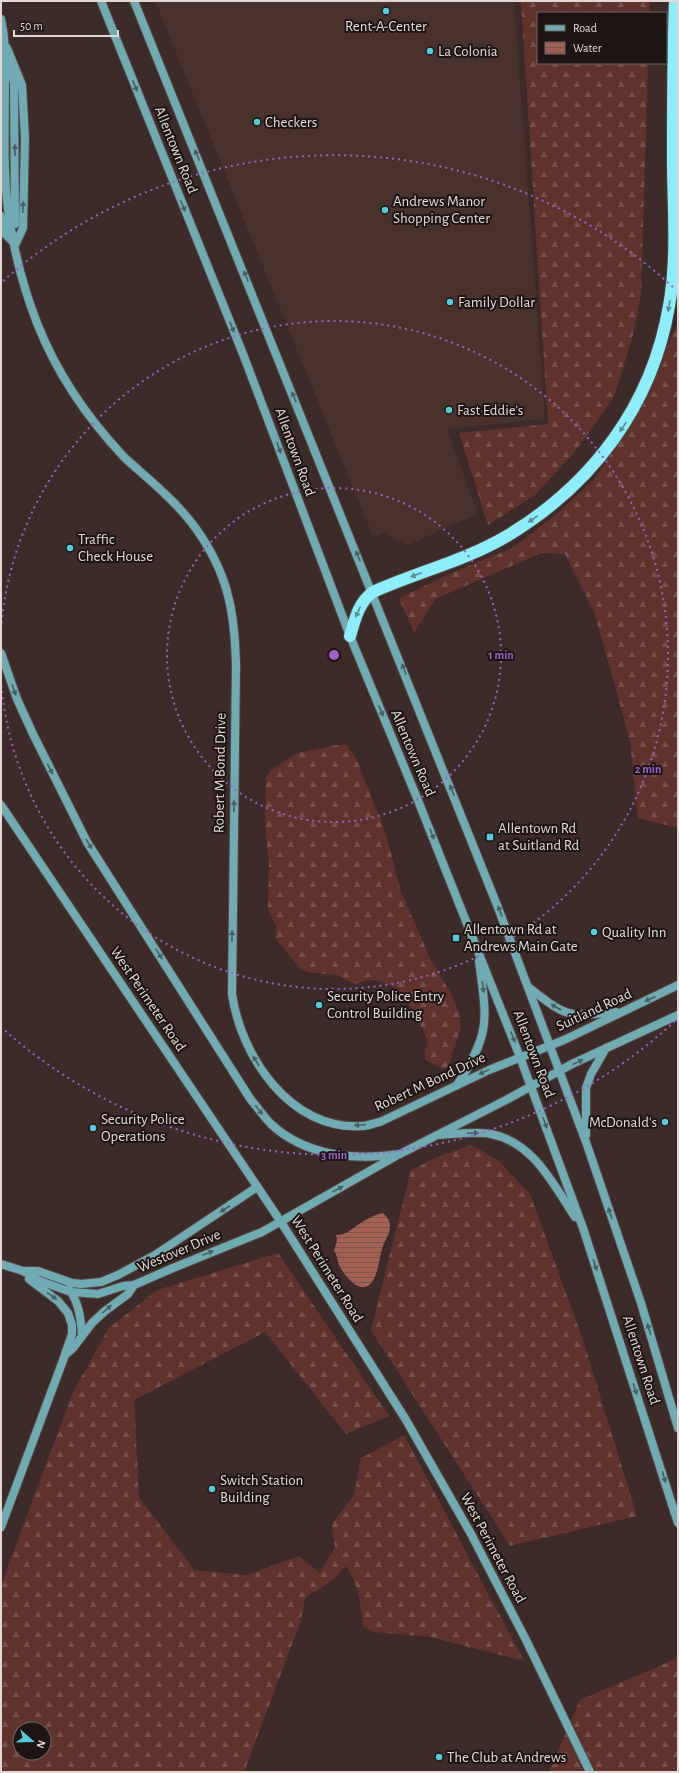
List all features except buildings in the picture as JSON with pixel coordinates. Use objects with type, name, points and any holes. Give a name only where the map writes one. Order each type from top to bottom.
[{"type":"highway","points":[[350,636],[355,618],[362,603],[373,592],[487,547],[542,513],[560,499],[592,467],[619,433],[639,399],[654,363],[665,325],[669,305],[673,267],[673,98],[675,1]]},
{"type":"street","name":"Allentown Road","points":[[101,1],[254,381],[350,636],[520,1057],[583,1228],[678,1523]]},
{"type":"street","name":"Allentown Road","points":[[134,1],[373,592],[497,904],[586,1142],[641,1303],[678,1428]]},
{"type":"street","name":"Robert M Bond Drive","points":[[1,20],[6,45],[22,85],[25,138],[22,228],[15,245]]},
{"type":"street","name":"Robert M Bond Drive","points":[[1,65],[6,45]]},
{"type":"street","name":"Robert M Bond Drive","points":[[6,45],[6,198],[20,269],[37,324],[68,385],[79,403],[126,459],[165,494],[191,522],[213,557],[223,579],[234,626],[236,664],[232,994],[235,1014],[242,1036],[270,1081],[282,1095],[309,1115],[342,1126],[363,1126],[380,1122],[489,1070],[520,1057]]},
{"type":"street","name":"Robert M Bond Drive","points":[[1,216],[5,234],[15,245]]},
{"type":"street","points":[[1,653],[17,699],[33,734],[88,842],[251,1100],[264,1116],[284,1134],[295,1141],[319,1151],[337,1155],[361,1157],[400,1154],[434,1135],[606,1048],[678,1015]]},
{"type":"street","name":"West Perimeter Road","points":[[1,805],[281,1222],[406,1420],[471,1534],[526,1640],[590,1772]]},
{"type":"street","points":[[456,1086],[474,1057],[484,1031],[486,1013],[477,949]]},
{"type":"street","name":"Suitland Road","points":[[520,1057],[549,1046],[678,985]]},
{"type":"street","points":[[527,987],[564,1012],[581,1014],[621,1012]]},
{"type":"street","points":[[586,1142],[586,1088],[590,1074],[606,1048]]},
{"type":"street","points":[[434,1135],[471,1133],[490,1134],[509,1139],[519,1145],[527,1151],[543,1169],[583,1228]]},
{"type":"street","name":"Westover Drive","points":[[1,1527],[65,1355],[73,1348],[92,1323],[128,1294],[134,1285],[262,1232],[400,1154]]},
{"type":"street","name":"Westover Drive","points":[[23,1271],[38,1271],[60,1279],[81,1284],[101,1282],[118,1275],[155,1255],[257,1187]]},
{"type":"street","points":[[1,1264],[23,1271],[40,1281],[71,1292],[98,1294],[123,1286],[134,1285]]},
{"type":"street","points":[[23,1271],[32,1282],[58,1301],[68,1313],[72,1325],[72,1334],[65,1355]]},
{"type":"street","points":[[60,1279],[71,1292],[76,1302],[81,1319],[82,1336]]},
{"type":"shaded area","name":"Andrews Manor Shopping Center","points":[[155,1],[514,1],[545,419],[447,429],[478,514],[408,545],[383,533],[373,537]]},
{"type":"green space","points":[[521,1],[650,1],[650,12],[537,12],[537,64],[648,64],[641,294],[632,339],[614,397],[574,453],[535,495],[488,525],[459,433],[548,424]]},
{"type":"green space","points":[[676,326],[678,333],[678,828],[638,818],[630,742],[614,682],[594,612],[565,554],[542,553],[435,599],[414,633],[399,598],[454,572],[512,548],[556,515],[595,478],[638,412]]},
{"type":"green space","points":[[337,745],[347,745],[356,758],[386,834],[401,892],[430,958],[453,997],[460,1015],[461,1028],[448,1067],[443,1069],[425,1060],[425,1050],[428,1043],[424,1032],[407,1000],[398,989],[380,981],[367,980],[355,984],[336,975],[307,972],[300,968],[275,938],[277,928],[268,908],[269,864],[265,814],[266,778],[271,770],[297,753]]},
{"type":"green space","points":[[472,1145],[500,1162],[530,1194],[583,1340],[637,1516],[510,1546],[371,1330],[411,1170],[440,1156]]},
{"type":"green space","points":[[278,1253],[389,1416],[346,1434],[265,1332],[134,1400],[139,1497],[194,1570],[247,1575],[299,1556],[319,1573],[335,1548],[332,1524],[354,1495],[361,1458],[404,1435],[524,1661],[430,1637],[375,1632],[363,1627],[357,1588],[346,1566],[332,1581],[305,1598],[301,1620],[244,1772],[1,1772],[1,1585],[73,1392],[109,1328],[157,1290]]},
{"type":"green space","points":[[678,1658],[678,1772],[549,1772],[580,1700]]},
{"type":"water","points":[[383,1213],[389,1222],[389,1232],[383,1246],[374,1279],[371,1284],[366,1287],[361,1287],[345,1275],[339,1265],[334,1251],[337,1240],[336,1235],[346,1233],[367,1219]]},
{"type":"place","name":"Rent-A-Center","points":[[386,11]]},
{"type":"place","name":"La Colonia","points":[[430,51]]},
{"type":"place","name":"Checkers","points":[[257,122]]},
{"type":"place","name":"Andrews Manor Shopping Center","points":[[385,210]]},
{"type":"place","name":"Family Dollar","points":[[450,302]]},
{"type":"place","name":"Fast Eddie's","points":[[449,410]]},
{"type":"place","name":"Traffic Check House","points":[[70,548]]},
{"type":"place","name":"Allentown Rd at Suitland Rd","points":[[490,837]]},
{"type":"place","name":"Quality Inn","points":[[594,932]]},
{"type":"place","name":"Allentown Rd at Andrews Main Gate","points":[[456,938]]},
{"type":"place","name":"Security Police Entry Control Building","points":[[319,1005]]},
{"type":"place","name":"McDonald's","points":[[665,1122]]},
{"type":"place","name":"Security Police Operations","points":[[93,1128]]},
{"type":"place","name":"Switch Station Building","points":[[212,1489]]},
{"type":"place","name":"The Club at Andrews","points":[[439,1757]]}]
